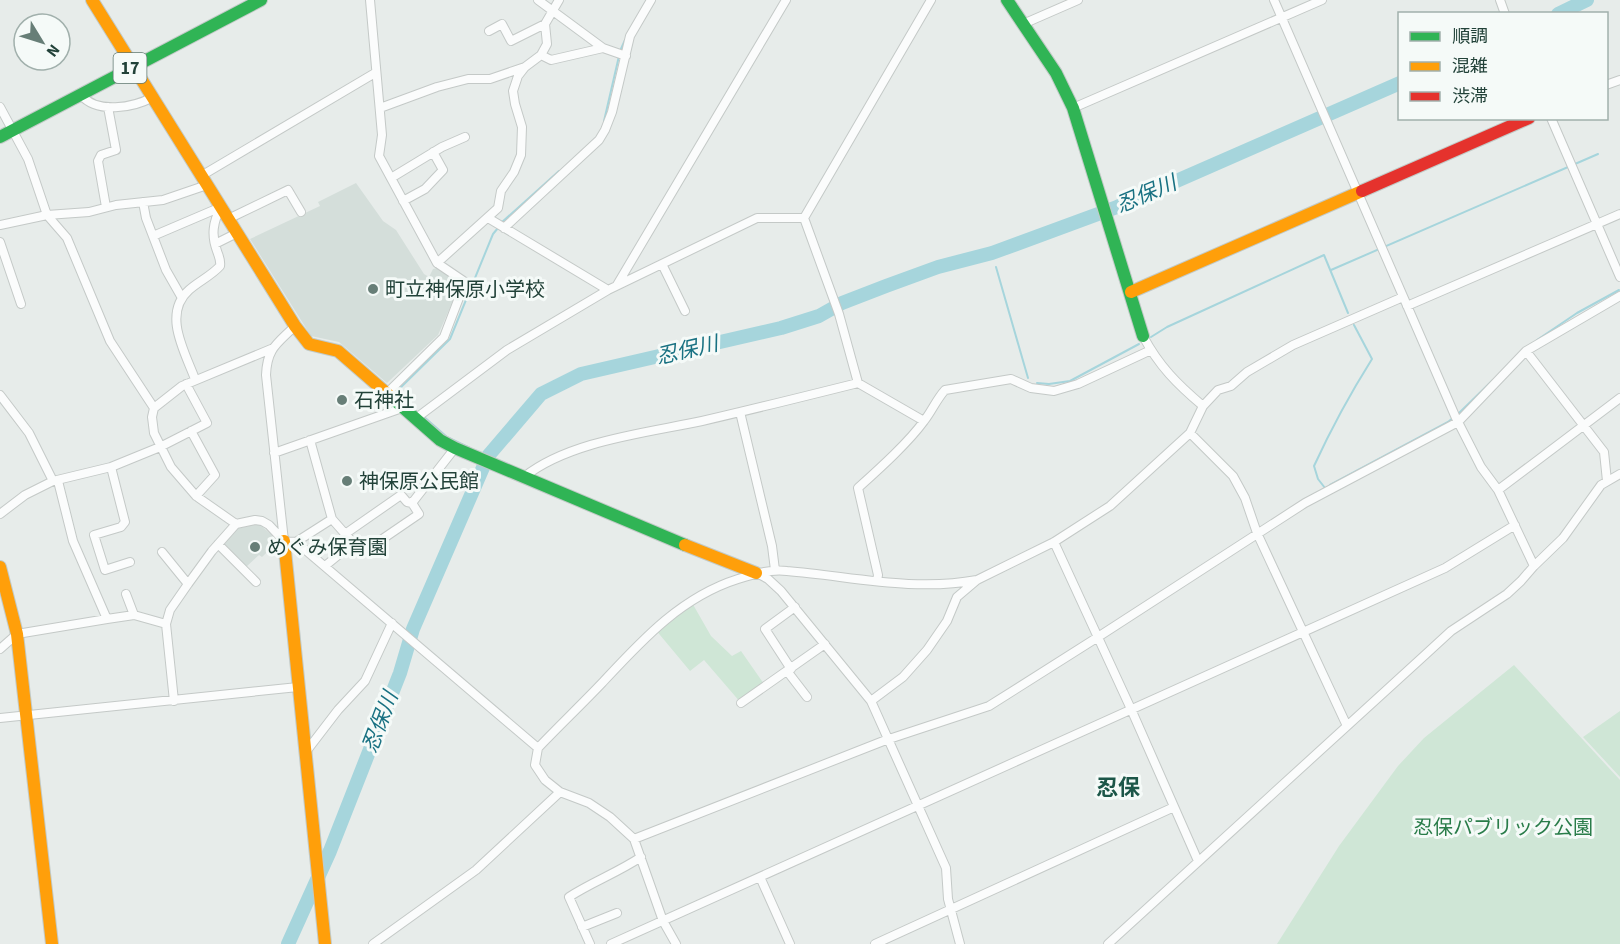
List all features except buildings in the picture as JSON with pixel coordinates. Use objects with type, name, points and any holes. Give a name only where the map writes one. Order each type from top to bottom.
[{"type":"main road","points":[[92,0],[295,326],[309,344],[338,351],[440,440],[704,554],[756,573]]},
{"type":"main road","name":"17","points":[[0,137],[261,0]]},
{"type":"main road","points":[[1007,0],[1056,73],[1073,108],[1143,336]]},
{"type":"main road","points":[[1131,292],[1524,120]]},
{"type":"main road","points":[[290,542],[298,687],[325,944]]},
{"type":"main road","points":[[0,567],[17,634],[52,944]]},
{"type":"street","points":[[370,0],[382,135],[379,156],[437,263],[465,282],[444,337],[386,394]]},
{"type":"street","points":[[538,0],[603,48],[626,56]]},
{"type":"street","points":[[437,263],[498,208],[501,191],[514,172],[521,154],[522,127],[514,104],[513,91],[518,76],[525,67],[541,55],[547,44],[545,24],[559,0]]},
{"type":"street","points":[[504,228],[599,140],[612,112],[630,36],[651,0]]},
{"type":"street","points":[[617,286],[786,0]]},
{"type":"street","points":[[804,218],[931,0]]},
{"type":"street","points":[[1023,24],[1078,0]]},
{"type":"street","points":[[1274,0],[1458,422],[1481,467],[1498,490],[1534,566]]},
{"type":"street","points":[[1073,108],[1322,0]]},
{"type":"street","points":[[489,31],[502,24],[511,41],[545,24]]},
{"type":"street","points":[[541,55],[551,60],[603,48]]},
{"type":"street","points":[[380,108],[437,87],[468,79],[490,79],[525,67]]},
{"type":"street","points":[[0,225],[163,200],[204,181],[375,73]]},
{"type":"street","points":[[81,95],[95,105],[108,106],[133,105],[153,97]]},
{"type":"street","points":[[106,207],[98,161],[101,155],[116,150],[108,106]]},
{"type":"street","points":[[0,107],[14,130],[36,178],[47,216],[67,238],[110,340],[154,408]]},
{"type":"street","points":[[1552,120],[1620,277]]},
{"type":"street","points":[[390,178],[433,152],[465,137]]},
{"type":"street","points":[[403,201],[425,189],[443,170],[433,152]]},
{"type":"street","points":[[228,219],[288,190],[301,212]]},
{"type":"street","points":[[143,202],[146,218],[166,270],[182,298]]},
{"type":"street","points":[[153,236],[220,207]]},
{"type":"street","points":[[195,379],[176,329],[176,321],[182,298],[220,266],[221,261],[213,229],[220,207]]},
{"type":"street","points":[[1407,306],[1620,214]]},
{"type":"street","points":[[488,218],[608,290]]},
{"type":"street","points":[[415,419],[507,350],[608,290],[757,218],[804,218]]},
{"type":"street","points":[[804,218],[835,301],[858,383]]},
{"type":"street","points":[[215,244],[237,233]]},
{"type":"street","points":[[0,242],[21,304]]},
{"type":"street","points":[[662,264],[685,311]]},
{"type":"street","points":[[634,839],[890,740],[989,706],[1305,503],[1458,422],[1526,351],[1620,296]]},
{"type":"street","points":[[871,701],[903,677],[927,650],[947,621],[957,597],[977,580],[1054,542],[1110,506],[1190,433],[1203,406],[1218,390],[1231,386],[1247,372],[1293,345],[1403,297]]},
{"type":"street","points":[[236,524],[196,496],[171,467],[154,433],[152,417],[154,408],[173,391],[195,379],[271,349],[295,326]]},
{"type":"street","points":[[1143,336],[1171,378],[1203,406]]},
{"type":"street","points":[[271,349],[266,375],[274,453],[290,542]]},
{"type":"street","points":[[877,581],[878,575],[858,488],[924,421],[937,398],[945,390],[1011,379],[1031,388],[1054,391],[1078,384],[1151,350]]},
{"type":"street","points":[[1526,351],[1604,452],[1607,481]]},
{"type":"street","points":[[524,477],[533,470],[580,448],[858,383],[924,421]]},
{"type":"street","points":[[0,514],[25,495],[55,481],[111,467],[160,447],[207,423],[186,384]]},
{"type":"street","points":[[0,395],[29,433],[55,481],[73,541],[107,619]]},
{"type":"street","points":[[1498,490],[1620,398]]},
{"type":"street","points":[[274,453],[402,408]]},
{"type":"street","points":[[740,412],[772,546],[774,570]]},
{"type":"street","points":[[191,431],[215,475],[196,496]]},
{"type":"street","points":[[1190,433],[1233,476],[1245,498],[1257,533],[1347,726]]},
{"type":"street","points":[[310,440],[332,519],[345,534],[362,553],[419,514],[401,495],[345,534]]},
{"type":"street","points":[[411,503],[455,447]]},
{"type":"street","points":[[111,467],[124,522],[121,527],[94,535],[105,570],[130,561]]},
{"type":"street","points":[[1108,944],[1450,632],[1507,594],[1563,538],[1601,485],[1620,474]]},
{"type":"street","points":[[290,542],[332,519]]},
{"type":"street","points":[[174,701],[166,624],[170,610],[218,544],[236,524],[262,520],[325,566],[538,748]]},
{"type":"street","points":[[611,944],[1445,568],[1515,525]]},
{"type":"street","points":[[1054,542],[1198,861]]},
{"type":"street","points":[[325,566],[353,543]]},
{"type":"street","points":[[218,544],[256,582]]},
{"type":"street","points":[[162,552],[188,584]]},
{"type":"street","points":[[676,944],[663,921],[634,839],[589,803],[560,792],[545,780],[535,765],[538,748],[665,620],[703,593],[723,584],[756,573],[774,570],[932,585],[977,580]]},
{"type":"street","points":[[756,573],[777,586],[871,701],[946,868],[951,909],[960,944]]},
{"type":"street","points":[[126,594],[134,615]]},
{"type":"street","points":[[795,607],[765,629],[807,697]]},
{"type":"street","points":[[0,649],[17,634],[107,619],[134,615],[166,624]]},
{"type":"street","points":[[306,753],[338,710],[365,681],[392,623]]},
{"type":"street","points":[[741,704],[825,644]]},
{"type":"street","points":[[0,718],[298,687]]},
{"type":"street","points":[[374,944],[476,870],[560,792]]},
{"type":"street","points":[[875,944],[1174,807]]},
{"type":"street","points":[[590,944],[569,897],[587,885],[614,874],[640,857]]},
{"type":"street","points":[[760,877],[790,944]]},
{"type":"street","points":[[582,927],[617,913]]},
{"type":"shaded area","points":[[356,183],[383,221],[396,230],[424,274],[429,277],[433,269],[437,268],[459,287],[438,335],[387,383],[339,342],[311,336],[250,239],[320,206],[318,202]]},
{"type":"shaded area","points":[[259,524],[279,541],[262,557],[259,555],[246,567],[220,544],[235,529]]},
{"type":"green space","points":[[691,601],[711,636],[732,656],[741,651],[766,687],[741,703],[704,660],[690,671],[655,629]]},
{"type":"green space","name":"忍保パブリック公園","points":[[1514,665],[1620,780],[1620,944],[1277,944],[1339,846],[1398,766],[1424,738]]},
{"type":"green space","points":[[1620,711],[1620,777],[1583,737]]},
{"type":"waterway","name":"忍保川","points":[[1562,12],[1587,0]]},
{"type":"waterway","points":[[620,51],[625,40]]},
{"type":"waterway","points":[[604,121],[619,56]]},
{"type":"waterway","name":"忍保川","points":[[288,944],[330,851],[400,673],[413,629],[488,456],[541,394],[581,374],[781,328],[819,316],[842,303],[886,286],[938,267],[992,253],[1117,207],[1398,84]]},
{"type":"waterway","points":[[1331,270],[1598,154]]},
{"type":"waterway","points":[[501,223],[559,171]]},
{"type":"waterway","points":[[418,413],[395,393],[450,339],[493,234],[498,228]]},
{"type":"waterway","points":[[1151,337],[1167,327],[1324,255],[1348,313]]},
{"type":"waterway","points":[[996,267],[1028,378]]},
{"type":"waterway","points":[[1537,340],[1577,313],[1619,290]]},
{"type":"waterway","points":[[1325,488],[1318,479],[1314,466],[1341,412],[1372,359],[1354,325]]},
{"type":"waterway","points":[[1037,383],[1070,381],[1139,344]]},
{"type":"waterway","points":[[1458,414],[1493,380]]},
{"type":"waterway","points":[[423,416],[447,437],[470,448]]},
{"type":"waterway","points":[[1330,485],[1454,417]]},
{"type":"traffic: fast","points":[[0,137],[261,0]]},
{"type":"traffic: fast","points":[[1007,0],[1056,73],[1073,108],[1143,336]]},
{"type":"traffic: fast","points":[[391,397],[440,440],[455,448],[685,545]]},
{"type":"traffic: slow","points":[[92,0],[295,326],[309,344],[338,351],[391,397]]},
{"type":"traffic: slow","points":[[1131,292],[1362,191]]},
{"type":"traffic: slow","points":[[284,541],[325,944]]},
{"type":"traffic: slow","points":[[685,545],[756,573]]},
{"type":"traffic: slow","points":[[0,567],[17,634],[52,944]]},
{"type":"traffic: jam","points":[[1362,191],[1524,120]]},
{"type":"place","name":"町立神保原小学校","points":[[373,289]]},
{"type":"place","name":"石神社","points":[[342,400]]},
{"type":"place","name":"神保原公民館","points":[[347,481]]},
{"type":"place","name":"めぐみ保育園","points":[[255,547]]},
{"type":"district","name":"忍保","points":[[1118,787]]}]
